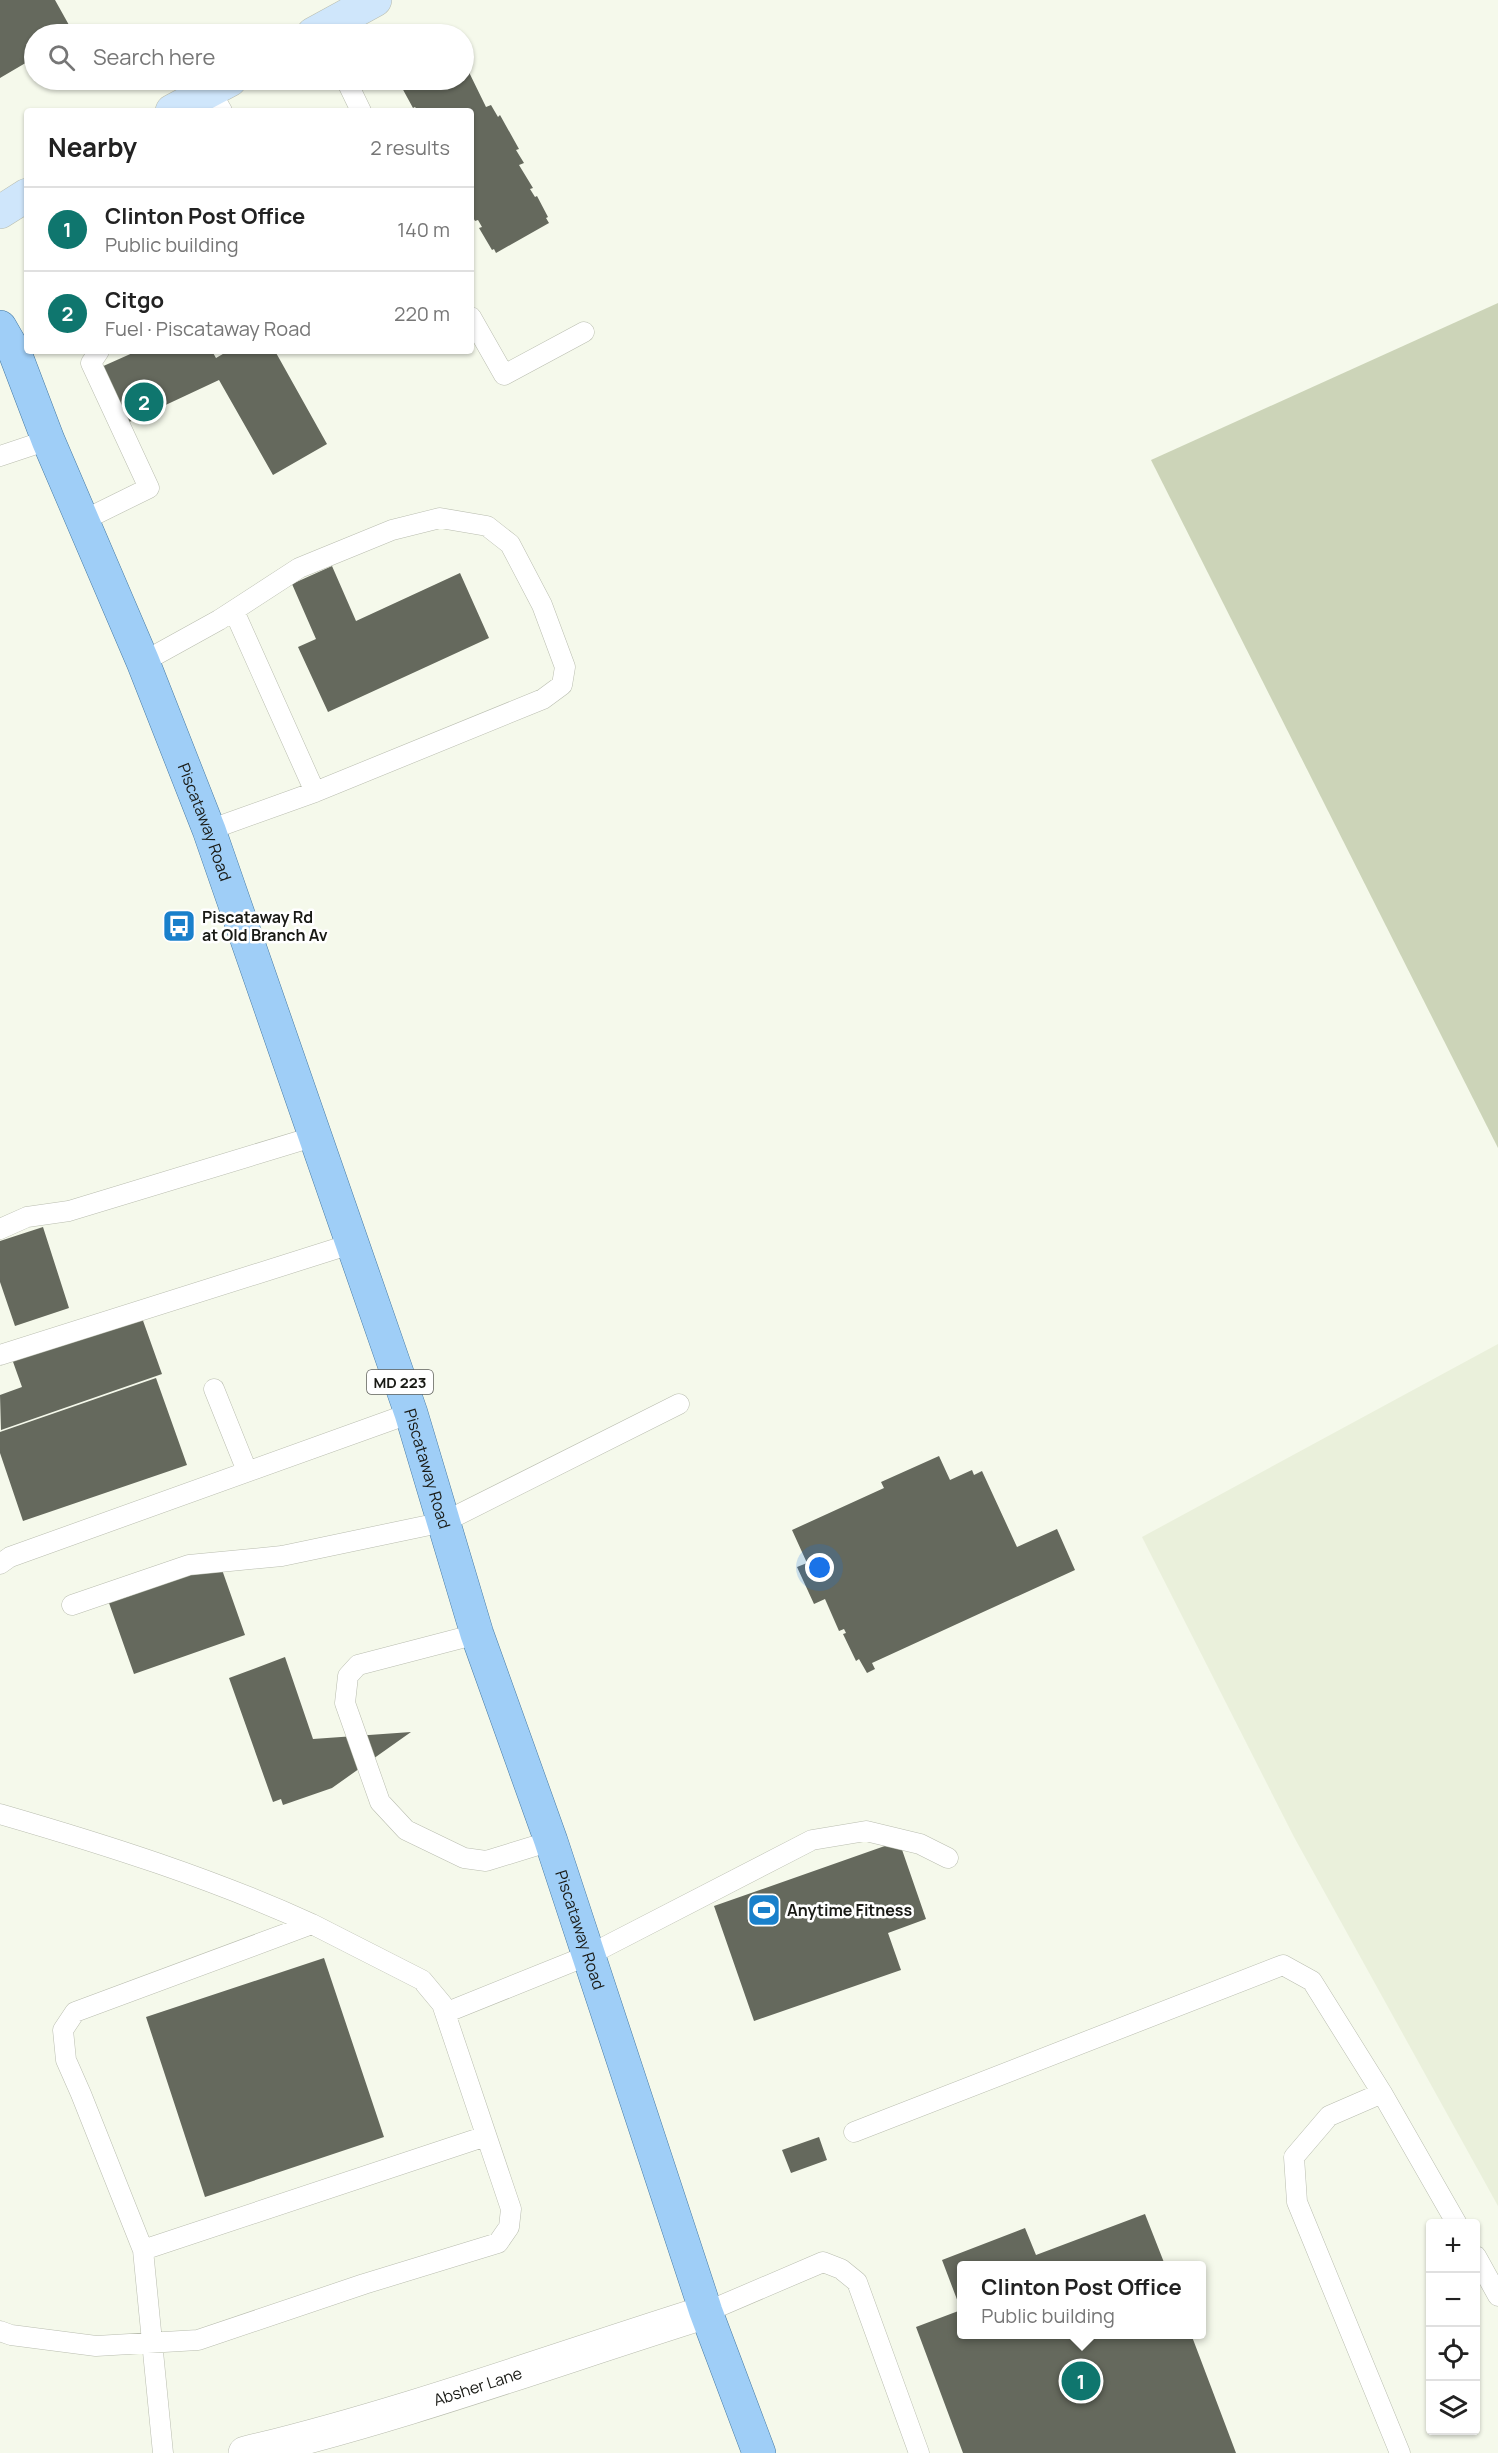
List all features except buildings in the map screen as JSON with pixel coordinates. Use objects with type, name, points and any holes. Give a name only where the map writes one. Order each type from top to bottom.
[{"type":"main road","points":[[335,24],[375,0]]},
{"type":"main road","points":[[181,108],[221,94]]},
{"type":"main road","points":[[0,212],[24,197]]},
{"type":"main road","name":"Piscataway Road","points":[[14,341],[48,440],[143,662],[209,830],[411,1413],[477,1634],[590,1955],[706,2312],[759,2453]]},
{"type":"street","name":"Absher Lane","points":[[245,2453],[297,2440],[457,2392],[706,2312]]},
{"type":"lane","points":[[351,90],[360,108]]},
{"type":"lane","points":[[474,322],[504,375],[584,332]]},
{"type":"lane","points":[[84,520],[149,488],[92,355]]},
{"type":"lane","points":[[0,456],[48,440]]},
{"type":"lane","points":[[143,662],[234,611],[299,568],[392,530],[440,518],[487,526],[510,544],[542,605],[565,667],[562,685],[543,699],[315,792],[209,830]]},
{"type":"lane","points":[[234,611],[315,792]]},
{"type":"lane","points":[[0,1229],[27,1217],[69,1211],[316,1136]]},
{"type":"lane","points":[[0,1355],[351,1244]]},
{"type":"lane","points":[[214,1389],[247,1471]]},
{"type":"lane","points":[[72,1605],[189,1565],[282,1556],[444,1522],[679,1404]]},
{"type":"lane","points":[[0,1564],[10,1557],[411,1413]]},
{"type":"lane","points":[[477,1634],[358,1665],[348,1676],[345,1703],[380,1802],[406,1830],[464,1858],[486,1861],[551,1841]]},
{"type":"lane","points":[[0,1814],[107,1845],[246,1894],[312,1924],[422,1980],[442,2004],[511,2209],[510,2227],[498,2243],[364,2284],[198,2340],[96,2346],[11,2335],[0,2331]]},
{"type":"lane","points":[[445,2013],[590,1955],[812,1840],[866,1831],[920,1844],[948,1858]]},
{"type":"lane","points":[[163,2453],[143,2250],[66,2060],[63,2030],[75,2012],[312,1924]]},
{"type":"lane","points":[[854,2132],[1283,1965],[1312,1981],[1382,2093],[1454,2219]]},
{"type":"lane","points":[[1382,2093],[1329,2116],[1294,2157],[1297,2202],[1400,2453]]},
{"type":"lane","points":[[143,2250],[486,2136]]},
{"type":"lane","points":[[706,2312],[824,2262],[841,2268],[856,2282],[919,2453]]},
{"type":"lane","points":[[1480,2263],[1498,2296]]},
{"type":"shaded area","points":[[1498,303],[1498,1148],[1151,460]]},
{"type":"shaded area","points":[[1498,1344],[1498,2206],[1294,1837],[1142,1537]]},
{"type":"place","name":"Citgo","points":[[144,402]]},
{"type":"place","name":"Piscataway Rd at Old Branch Av","points":[[179,926]]},
{"type":"place","name":"Anytime Fitness","points":[[764,1910]]},
{"type":"place","name":"Clinton Post Office","points":[[1081,2381]]}]
